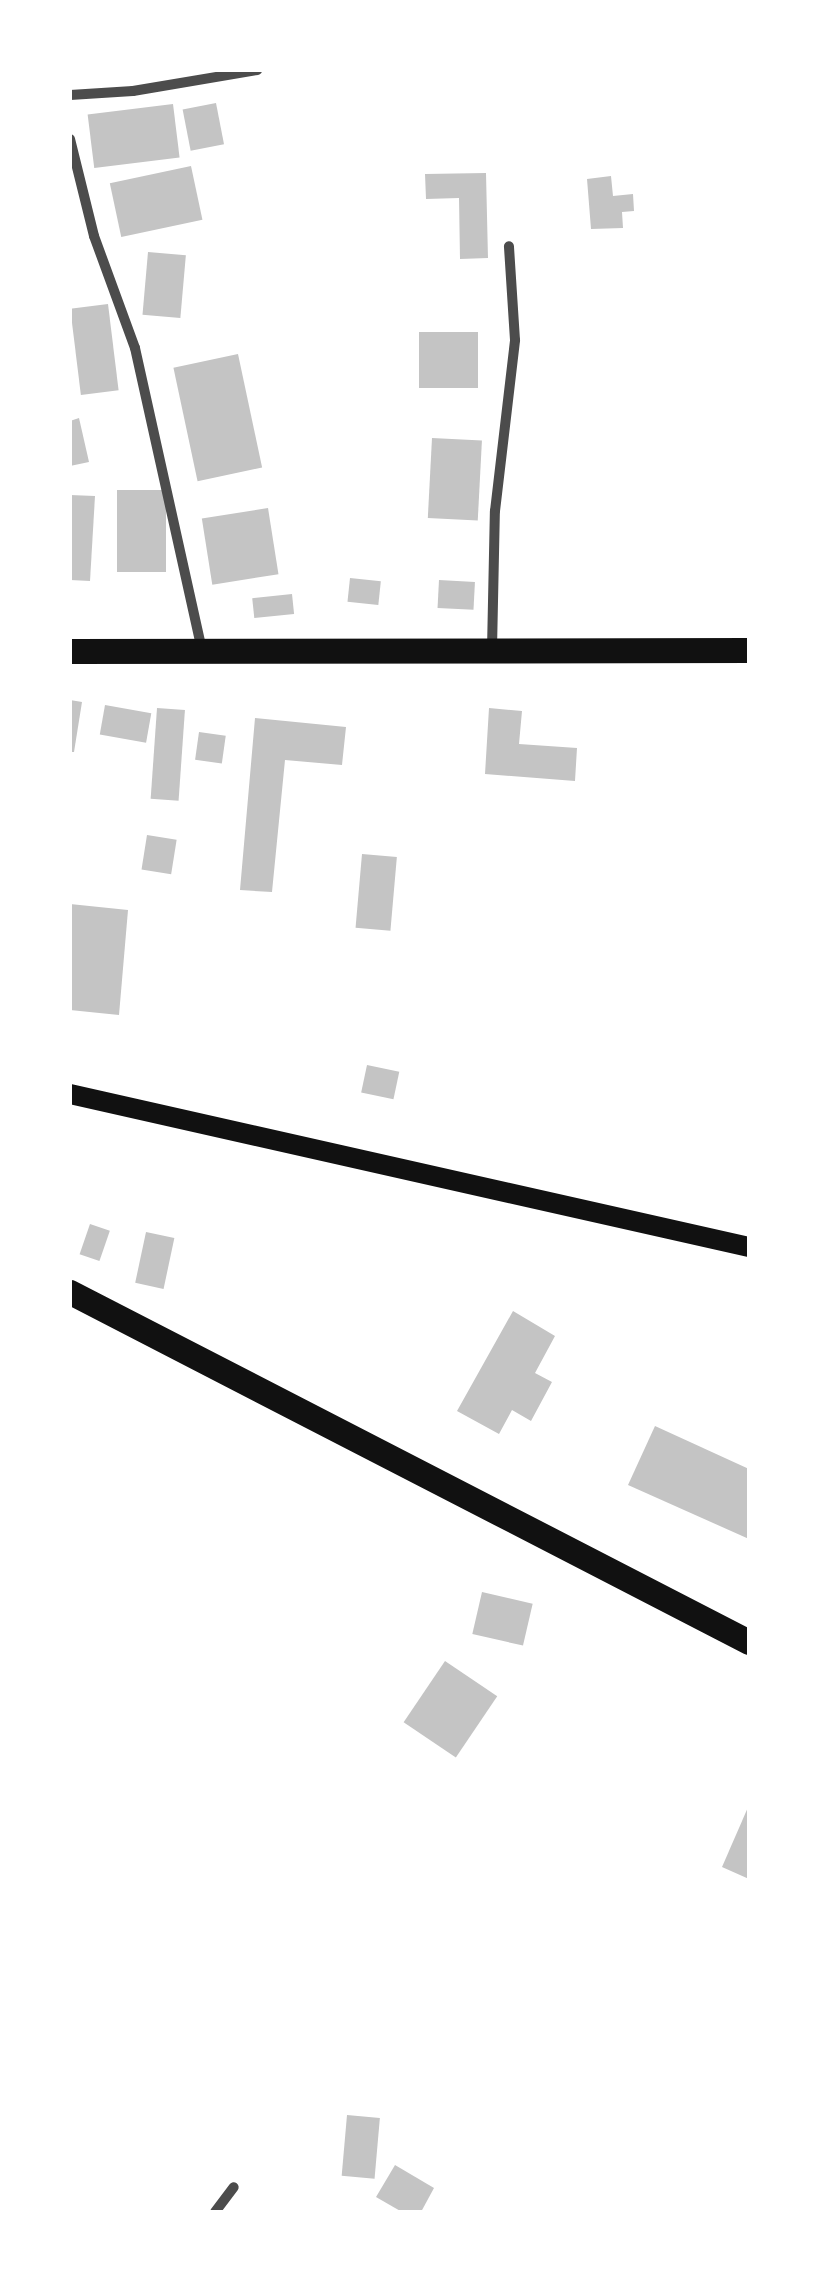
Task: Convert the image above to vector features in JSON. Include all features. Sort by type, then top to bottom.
[{"type":"main road","points":[[70,651],[749,650]]},
{"type":"main road","points":[[70,1094],[749,1247]]},
{"type":"main road","points":[[70,1292],[749,1642]]},
{"type":"street","points":[[70,94],[133,91],[257,70]]},
{"type":"street","points":[[70,140],[94,236],[135,348],[203,651]]},
{"type":"street","points":[[492,650],[495,511],[515,340],[509,246]]},
{"type":"street","points":[[215,2212],[234,2187]]},
{"type":"building","points":[[216,103],[224,144],[191,151],[183,109]]},
{"type":"building","points":[[173,104],[180,158],[94,168],[88,114]]},
{"type":"building","points":[[191,166],[202,220],[121,237],[110,183]]},
{"type":"building","points":[[486,173],[488,258],[460,259],[459,198],[426,199],[425,174]]},
{"type":"building","points":[[611,176],[613,196],[633,194],[634,211],[622,212],[623,228],[591,229],[587,179]]},
{"type":"building","points":[[148,252],[186,255],[180,318],[143,315]]},
{"type":"building","points":[[108,304],[119,390],[81,395],[70,309]]},
{"type":"building","points":[[419,332],[478,332],[478,388],[419,388]]},
{"type":"building","points":[[238,354],[262,467],[198,481],[173,368]]},
{"type":"building","points":[[79,418],[89,462],[70,466],[70,421]]},
{"type":"building","points":[[432,438],[482,441],[478,521],[428,518]]},
{"type":"building","points":[[117,490],[166,490],[166,572],[117,572]]},
{"type":"building","points":[[70,495],[95,496],[90,581],[70,580]]},
{"type":"building","points":[[268,508],[278,574],[212,585],[202,518]]},
{"type":"building","points":[[350,578],[381,581],[378,605],[347,602]]},
{"type":"building","points":[[439,580],[475,582],[473,610],[438,608]]},
{"type":"building","points":[[292,594],[294,614],[254,618],[252,598]]},
{"type":"building","points":[[70,700],[82,702],[74,752],[70,752]]},
{"type":"building","points":[[105,705],[151,713],[146,743],[100,735]]},
{"type":"building","points":[[157,708],[185,710],[179,801],[151,799]]},
{"type":"building","points":[[489,708],[522,711],[519,744],[577,748],[575,781],[485,774]]},
{"type":"building","points":[[255,718],[346,727],[342,765],[285,760],[272,892],[240,890]]},
{"type":"building","points":[[199,732],[226,736],[222,763],[195,760]]},
{"type":"building","points":[[147,835],[177,840],[171,874],[142,870]]},
{"type":"building","points":[[362,854],[397,857],[390,931],[356,928]]},
{"type":"building","points":[[70,904],[128,910],[119,1015],[70,1010]]},
{"type":"building","points":[[367,1065],[399,1072],[393,1099],[361,1092]]},
{"type":"building","points":[[90,1224],[110,1231],[99,1261],[80,1254]]},
{"type":"building","points":[[146,1232],[174,1238],[164,1289],[135,1283]]},
{"type":"building","points":[[513,1311],[555,1336],[535,1373],[552,1382],[531,1421],[512,1410],[499,1434],[457,1411]]},
{"type":"building","points":[[655,1426],[749,1469],[749,1539],[628,1485]]},
{"type":"building","points":[[482,1592],[533,1604],[523,1646],[472,1634]]},
{"type":"building","points":[[445,1661],[497,1696],[456,1758],[404,1722]]},
{"type":"building","points":[[749,1805],[749,1879],[722,1867]]},
{"type":"building","points":[[347,2115],[380,2118],[375,2179],[342,2176]]},
{"type":"building","points":[[395,2165],[434,2188],[421,2212],[402,2212],[376,2197]]}]
